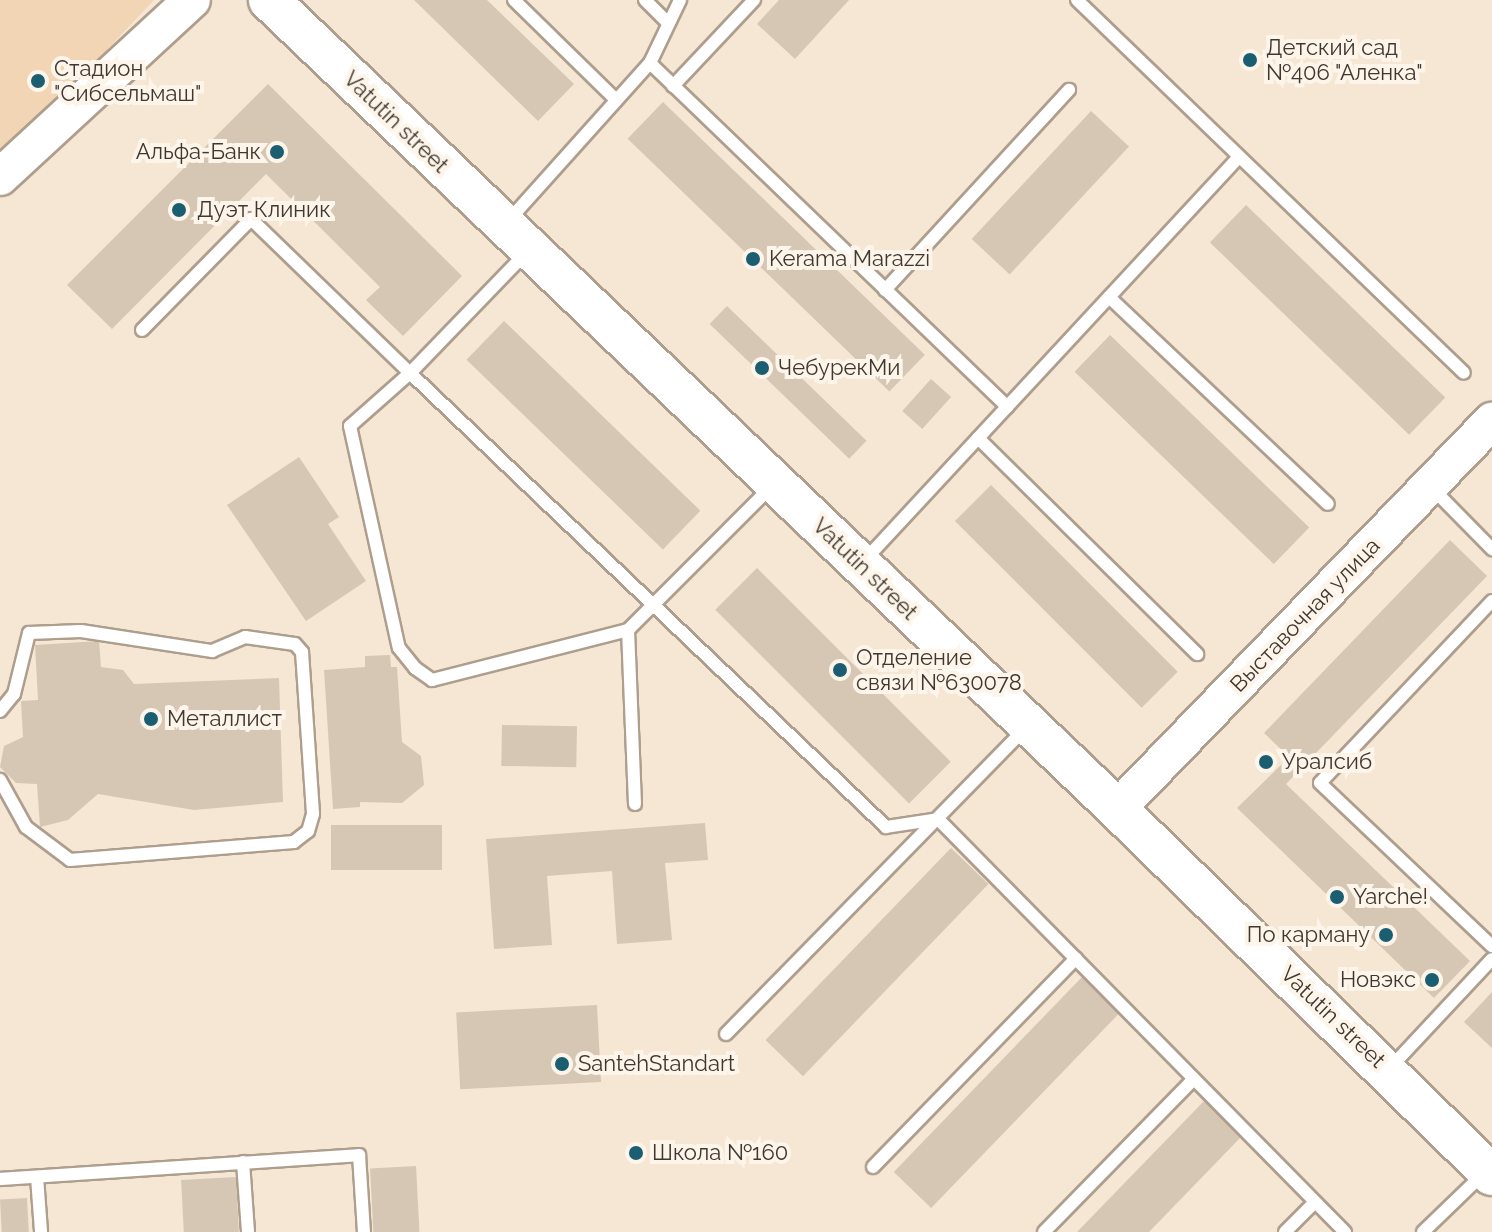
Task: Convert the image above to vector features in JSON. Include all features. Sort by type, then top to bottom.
[{"type":"main road","name":"Vatutin street","points":[[269,0],[1117,809],[1490,1173]]},
{"type":"street","points":[[0,177],[192,0]]},
{"type":"street","name":"Выставочная улица","points":[[1117,809],[1492,421]]},
{"type":"lane","points":[[514,0],[616,100]]},
{"type":"lane","points":[[645,0],[668,23]]},
{"type":"lane","points":[[680,0],[650,63],[616,100],[518,237],[410,373],[350,426],[399,648],[415,668],[432,680],[628,630],[775,483]]},
{"type":"lane","points":[[673,86],[754,0]]},
{"type":"lane","points":[[1077,0],[1464,373]]},
{"type":"lane","points":[[650,63],[1007,407]]},
{"type":"lane","points":[[885,290],[1069,90]]},
{"type":"lane","points":[[861,565],[1239,157]]},
{"type":"lane","points":[[142,330],[251,219],[886,827],[938,819]]},
{"type":"lane","points":[[1109,297],[1328,504]]},
{"type":"lane","points":[[978,438],[1197,654]]},
{"type":"lane","points":[[1430,485],[1492,549]]},
{"type":"lane","points":[[1492,601],[1320,783],[1492,946]]},
{"type":"lane","points":[[628,630],[635,804]]},
{"type":"lane","points":[[0,711],[14,694],[29,633],[81,631],[212,651],[245,637],[295,644],[302,652],[313,814],[308,831],[294,842],[70,860],[26,827],[0,780]]},
{"type":"lane","points":[[726,1034],[1029,725]]},
{"type":"lane","points":[[938,819],[1345,1232]]},
{"type":"lane","points":[[873,1167],[1076,958]]},
{"type":"lane","points":[[1388,1071],[1492,959]]},
{"type":"lane","points":[[1044,1232],[1194,1079]]},
{"type":"lane","points":[[0,1179],[359,1155],[364,1232]]},
{"type":"lane","points":[[243,1162],[248,1232]]},
{"type":"lane","points":[[1423,1232],[1490,1173]]},
{"type":"lane","points":[[37,1177],[41,1232]]},
{"type":"lane","points":[[1285,1232],[1315,1202]]},
{"type":"shaded area","name":"Стадион \"Сибсельмаш\"","points":[[0,0],[154,0],[0,163]]},
{"type":"building","points":[[414,0],[487,0],[574,84],[538,121]]},
{"type":"building","points":[[779,0],[849,0],[795,59],[757,24]]},
{"type":"building","points":[[268,84],[462,276],[403,336],[366,300],[380,287],[266,174],[112,329],[67,285]]},
{"type":"building","points":[[663,102],[925,355],[889,392],[628,139]]},
{"type":"building","points":[[1091,111],[1129,146],[1010,274],[972,239]]},
{"type":"building","points":[[1246,205],[1445,397],[1409,435],[1210,242]]},
{"type":"building","points":[[727,306],[867,441],[849,459],[710,324]]},
{"type":"building","points":[[504,321],[700,511],[663,549],[466,360]]},
{"type":"building","points":[[1110,335],[1309,527],[1274,564],[1075,372]]},
{"type":"building","points":[[931,379],[951,397],[922,429],[902,411]]},
{"type":"building","points":[[299,457],[339,517],[328,524],[366,581],[306,621],[227,505]]},
{"type":"building","points":[[991,485],[1178,672],[1142,708],[955,521]]},
{"type":"building","points":[[1450,540],[1487,576],[1286,784],[1470,961],[1434,998],[1237,808],[1289,757],[1264,733]]},
{"type":"building","points":[[757,568],[951,762],[909,803],[715,610]]},
{"type":"building","name":"Металлист","points":[[99,641],[101,667],[123,670],[134,684],[279,678],[283,802],[194,810],[98,794],[68,820],[40,827],[37,784],[16,783],[0,767],[4,746],[23,737],[21,701],[38,700],[35,645]]},
{"type":"building","points":[[390,655],[391,667],[397,667],[402,742],[421,756],[424,785],[402,803],[360,802],[360,807],[333,809],[324,670],[365,667],[365,656]]},
{"type":"building","points":[[502,725],[577,726],[576,767],[501,766]]},
{"type":"building","points":[[705,823],[708,860],[665,863],[672,940],[617,944],[612,871],[547,876],[552,945],[494,949],[486,839]]},
{"type":"building","points":[[331,825],[442,825],[442,870],[331,870]]},
{"type":"building","points":[[951,848],[988,884],[803,1076],[766,1040]]},
{"type":"building","points":[[1082,977],[1119,1013],[931,1208],[894,1172]]},
{"type":"building","points":[[1492,992],[1492,1048],[1464,1022]]},
{"type":"building","points":[[597,1005],[601,1082],[460,1089],[456,1012]]},
{"type":"building","points":[[1204,1101],[1241,1137],[1149,1232],[1077,1232]]},
{"type":"building","points":[[416,1166],[419,1232],[373,1232],[370,1168]]},
{"type":"building","points":[[236,1177],[239,1232],[184,1232],[181,1180]]},
{"type":"building","points":[[27,1198],[29,1232],[2,1232],[0,1199]]},
{"type":"place","name":"Детский сад №406 \"Аленка\"","points":[[1250,60]]},
{"type":"place","name":"Стадион \"Сибсельмаш\"","points":[[38,81]]},
{"type":"place","name":"Альфа-Банк","points":[[277,152]]},
{"type":"place","name":"Дуэт Клиник","points":[[179,210]]},
{"type":"place","name":"Kerama Marazzi","points":[[753,259]]},
{"type":"place","name":"ЧебурекМи","points":[[762,368]]},
{"type":"place","name":"Отделение связи №630078","points":[[840,670]]},
{"type":"place","name":"Металлист","points":[[151,719]]},
{"type":"place","name":"Уралсиб","points":[[1266,762]]},
{"type":"place","name":"Yarche!","points":[[1337,897]]},
{"type":"place","name":"По карману","points":[[1386,935]]},
{"type":"place","name":"Новэкс","points":[[1432,980]]},
{"type":"place","name":"SantehStandart","points":[[562,1064]]},
{"type":"place","name":"Школа №160","points":[[636,1153]]}]
